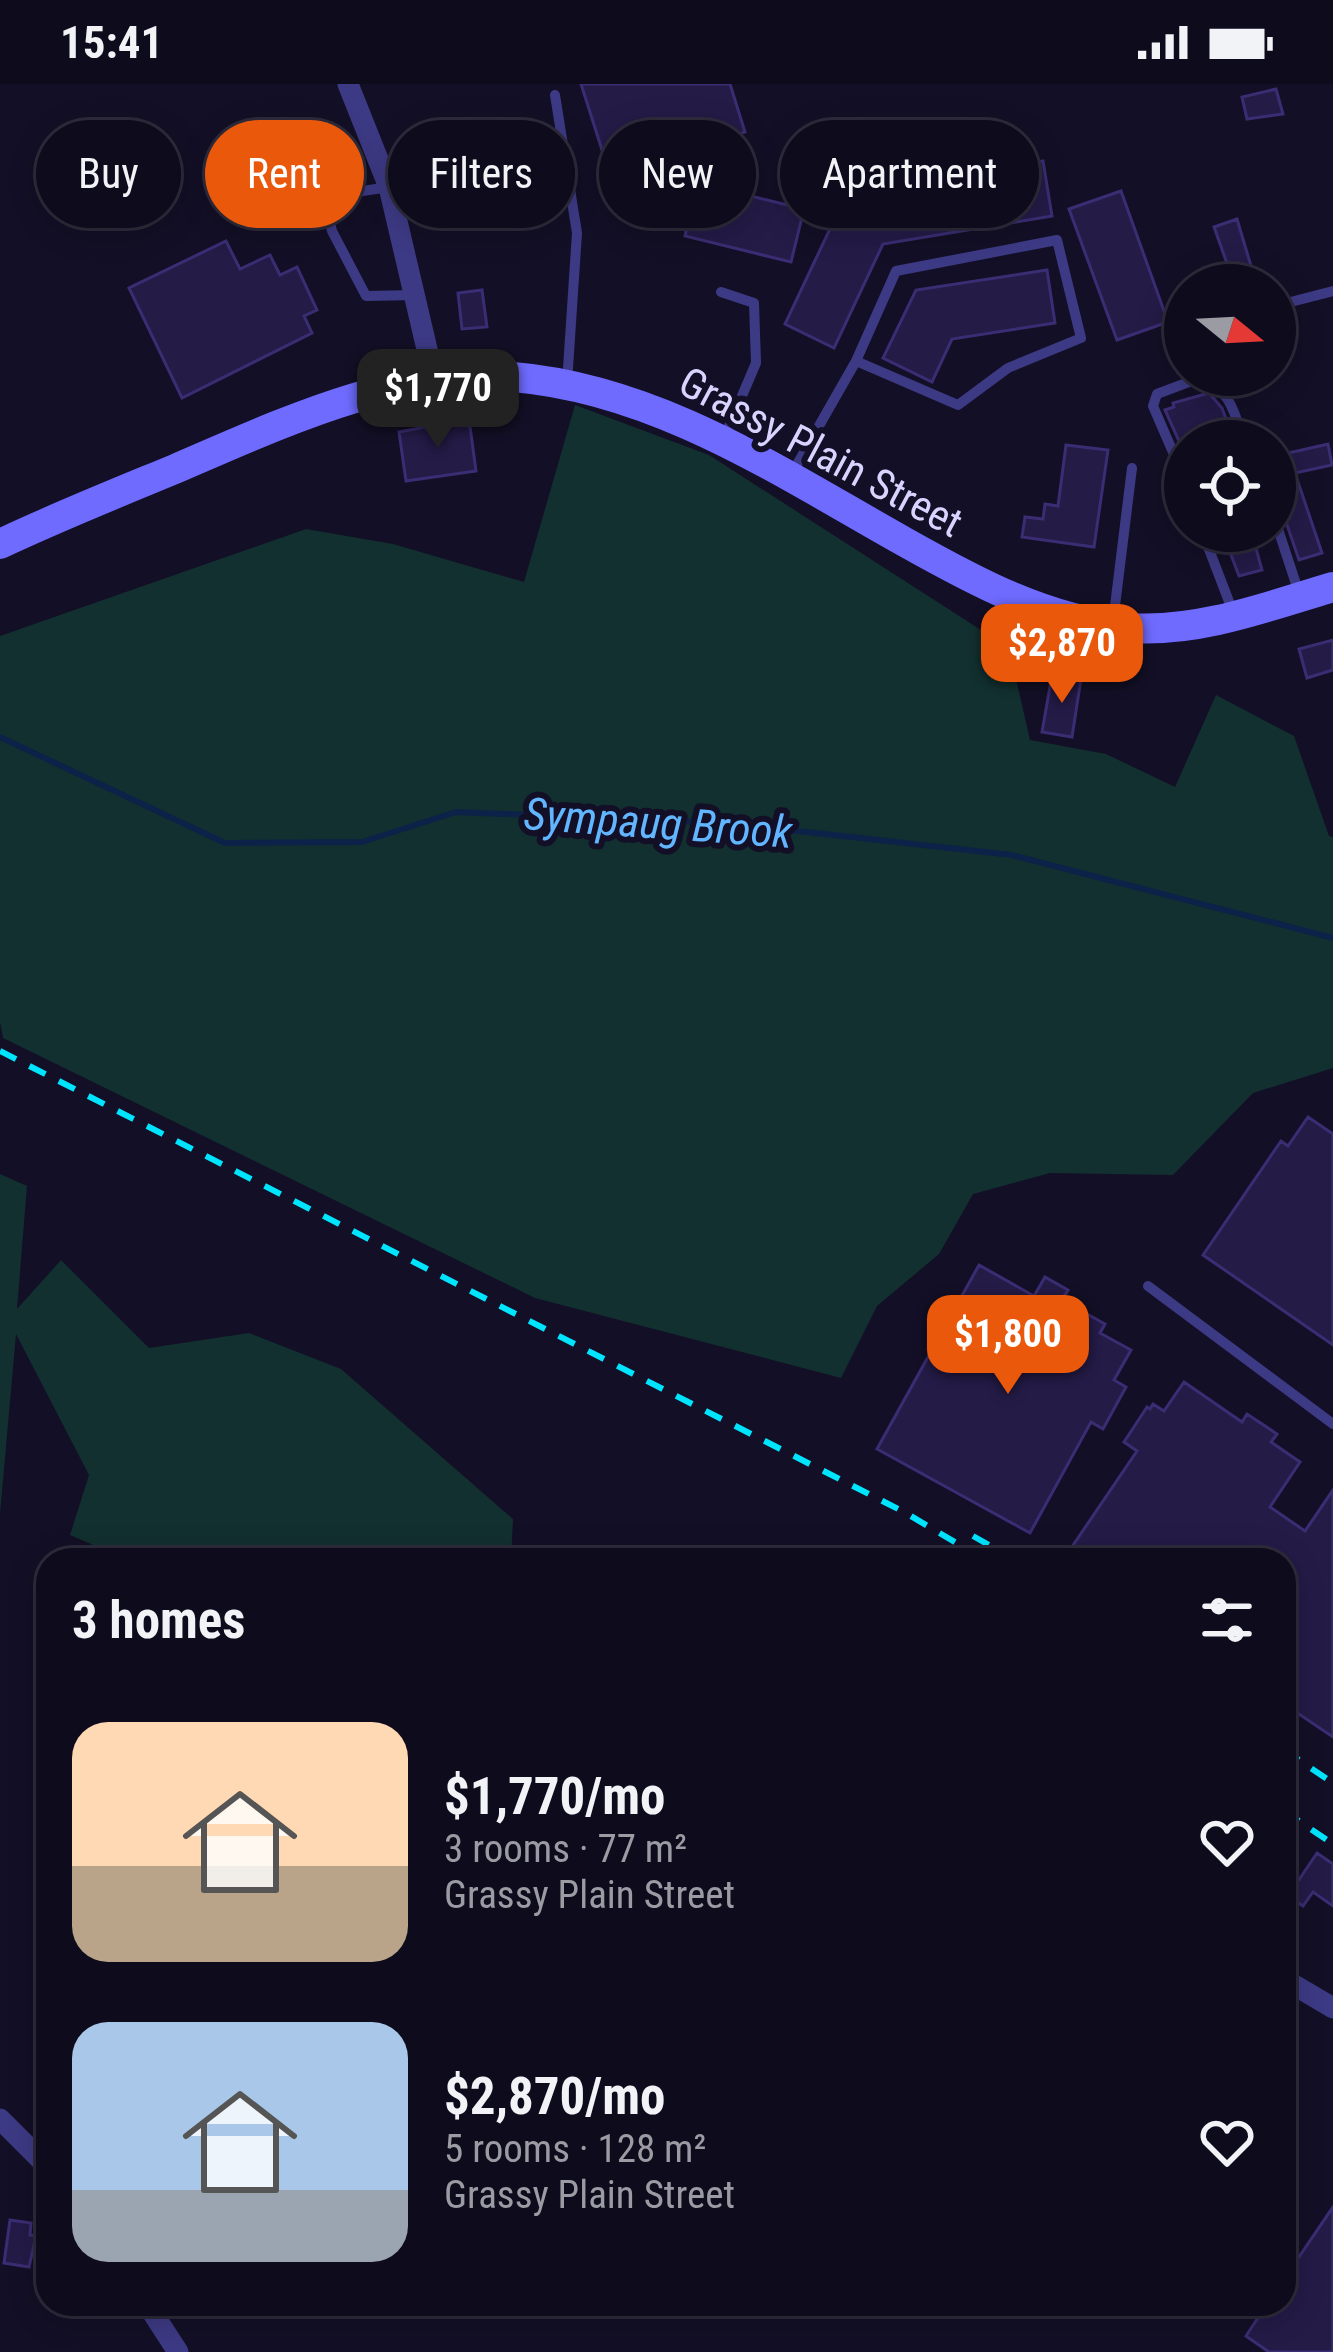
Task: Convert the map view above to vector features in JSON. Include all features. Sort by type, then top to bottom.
[{"type":"main road","name":"Grassy Plain Street","points":[[0,544],[304,414],[434,379],[512,377],[660,411],[723,441],[961,574],[1074,619],[1133,628],[1205,623],[1333,586]]},
{"type":"street","points":[[348,84],[388,184]]},
{"type":"street","points":[[399,228],[434,379]]},
{"type":"street","points":[[1296,1986],[1333,2008]]},
{"type":"street","points":[[0,2120],[36,2155]]},
{"type":"street","points":[[155,2316],[178,2352]]},
{"type":"lane","points":[[555,95],[578,233],[566,386]]},
{"type":"lane","points":[[388,187],[337,195],[325,204],[332,231],[366,296],[416,296]]},
{"type":"lane","points":[[789,477],[856,361],[896,271],[1057,241],[1081,338],[1008,368],[958,405],[856,361]]},
{"type":"lane","points":[[1296,301],[1333,291]]},
{"type":"lane","points":[[722,292],[754,303],[756,363],[723,441]]},
{"type":"lane","points":[[1164,431],[1153,406],[1157,394],[1202,377],[1218,384],[1237,420]]},
{"type":"lane","points":[[1112,625],[1132,468]]},
{"type":"lane","points":[[1210,552],[1234,615]]},
{"type":"lane","points":[[1286,552],[1300,596]]},
{"type":"lane","points":[[1148,1286],[1333,1424]]},
{"type":"green space","points":[[575,405],[709,455],[1009,648],[1030,740],[1106,754],[1175,787],[1216,695],[1294,736],[1333,837],[1333,1068],[1253,1093],[1173,1175],[1050,1173],[973,1194],[939,1254],[877,1306],[841,1378],[535,1298],[3,1038],[0,636],[306,529],[393,544],[524,582]]},
{"type":"green space","points":[[0,1174],[27,1186],[17,1309],[61,1260],[149,1348],[249,1333],[341,1369],[513,1519],[512,1548],[100,1548],[70,1535],[89,1475],[16,1334],[0,1514]]},
{"type":"building","points":[[581,84],[730,84],[741,120],[599,120],[599,140]]},
{"type":"building","points":[[1276,89],[1283,114],[1247,119],[1242,97]]},
{"type":"building","points":[[1043,161],[1052,216],[1039,218],[1039,162]]},
{"type":"building","points":[[1121,191],[1164,311],[1164,323],[1117,340],[1069,209]]},
{"type":"building","points":[[756,197],[780,203],[780,228],[799,228],[791,262],[685,236],[687,228],[756,228]]},
{"type":"building","points":[[1237,219],[1250,264],[1227,264],[1214,227]]},
{"type":"building","points":[[830,228],[980,228],[883,244],[834,348],[785,324]]},
{"type":"building","points":[[226,241],[240,269],[270,255],[280,275],[297,267],[317,310],[304,316],[312,333],[182,398],[129,288]]},
{"type":"building","points":[[1047,270],[1055,323],[952,339],[932,382],[883,358],[916,290]]},
{"type":"building","points":[[482,290],[487,327],[462,329],[458,293]]},
{"type":"building","points":[[1212,396],[1226,420],[1170,420],[1165,410],[1174,407],[1173,403]]},
{"type":"building","points":[[469,419],[476,471],[406,481],[399,432]]},
{"type":"building","points":[[1328,444],[1332,465],[1296,473],[1296,451]]},
{"type":"building","points":[[1066,445],[1108,450],[1094,547],[1022,537],[1025,517],[1043,519],[1045,504],[1058,506]]},
{"type":"building","points":[[1296,476],[1322,553],[1299,560],[1296,551]]},
{"type":"building","points":[[1230,552],[1257,552],[1262,570],[1239,576]]},
{"type":"building","points":[[1333,640],[1333,670],[1307,678],[1299,649]]},
{"type":"building","points":[[1052,675],[1081,679],[1072,737],[1042,732]]},
{"type":"building","points":[[1308,1117],[1333,1134],[1333,1345],[1203,1255],[1281,1141],[1288,1146]]},
{"type":"building","points":[[979,1265],[1034,1296],[1045,1277],[1068,1290],[1062,1300],[1105,1324],[1100,1333],[1131,1350],[1114,1380],[1126,1387],[1103,1429],[1091,1422],[1030,1533],[877,1449]]},
{"type":"building","points":[[1184,1382],[1242,1422],[1247,1414],[1277,1434],[1271,1442],[1300,1462],[1270,1507],[1305,1531],[1333,1490],[1333,1737],[1296,1712],[1296,1548],[1071,1548],[1137,1451],[1124,1442],[1147,1407],[1153,1404],[1164,1411]]},
{"type":"building","points":[[1317,1853],[1333,1864],[1333,1906],[1313,1892],[1303,1906],[1296,1901],[1296,1884]]},
{"type":"building","points":[[1333,2207],[1333,2352],[1269,2352],[1246,2336],[1259,2316],[1296,2316],[1296,2261]]},
{"type":"building","points":[[10,2220],[31,2223],[30,2235],[36,2236],[29,2267],[4,2263]]},
{"type":"waterway","name":"Sympaug Brook","points":[[0,737],[225,843],[362,842],[456,812],[726,823],[1012,855],[1333,938]]},
{"type":"railway","points":[[0,1051],[904,1512],[965,1548]]},
{"type":"railway","points":[[973,1536],[994,1548]]},
{"type":"railway","points":[[1296,1758],[1333,1783]]},
{"type":"railway","points":[[1296,1819],[1333,1844]]}]
